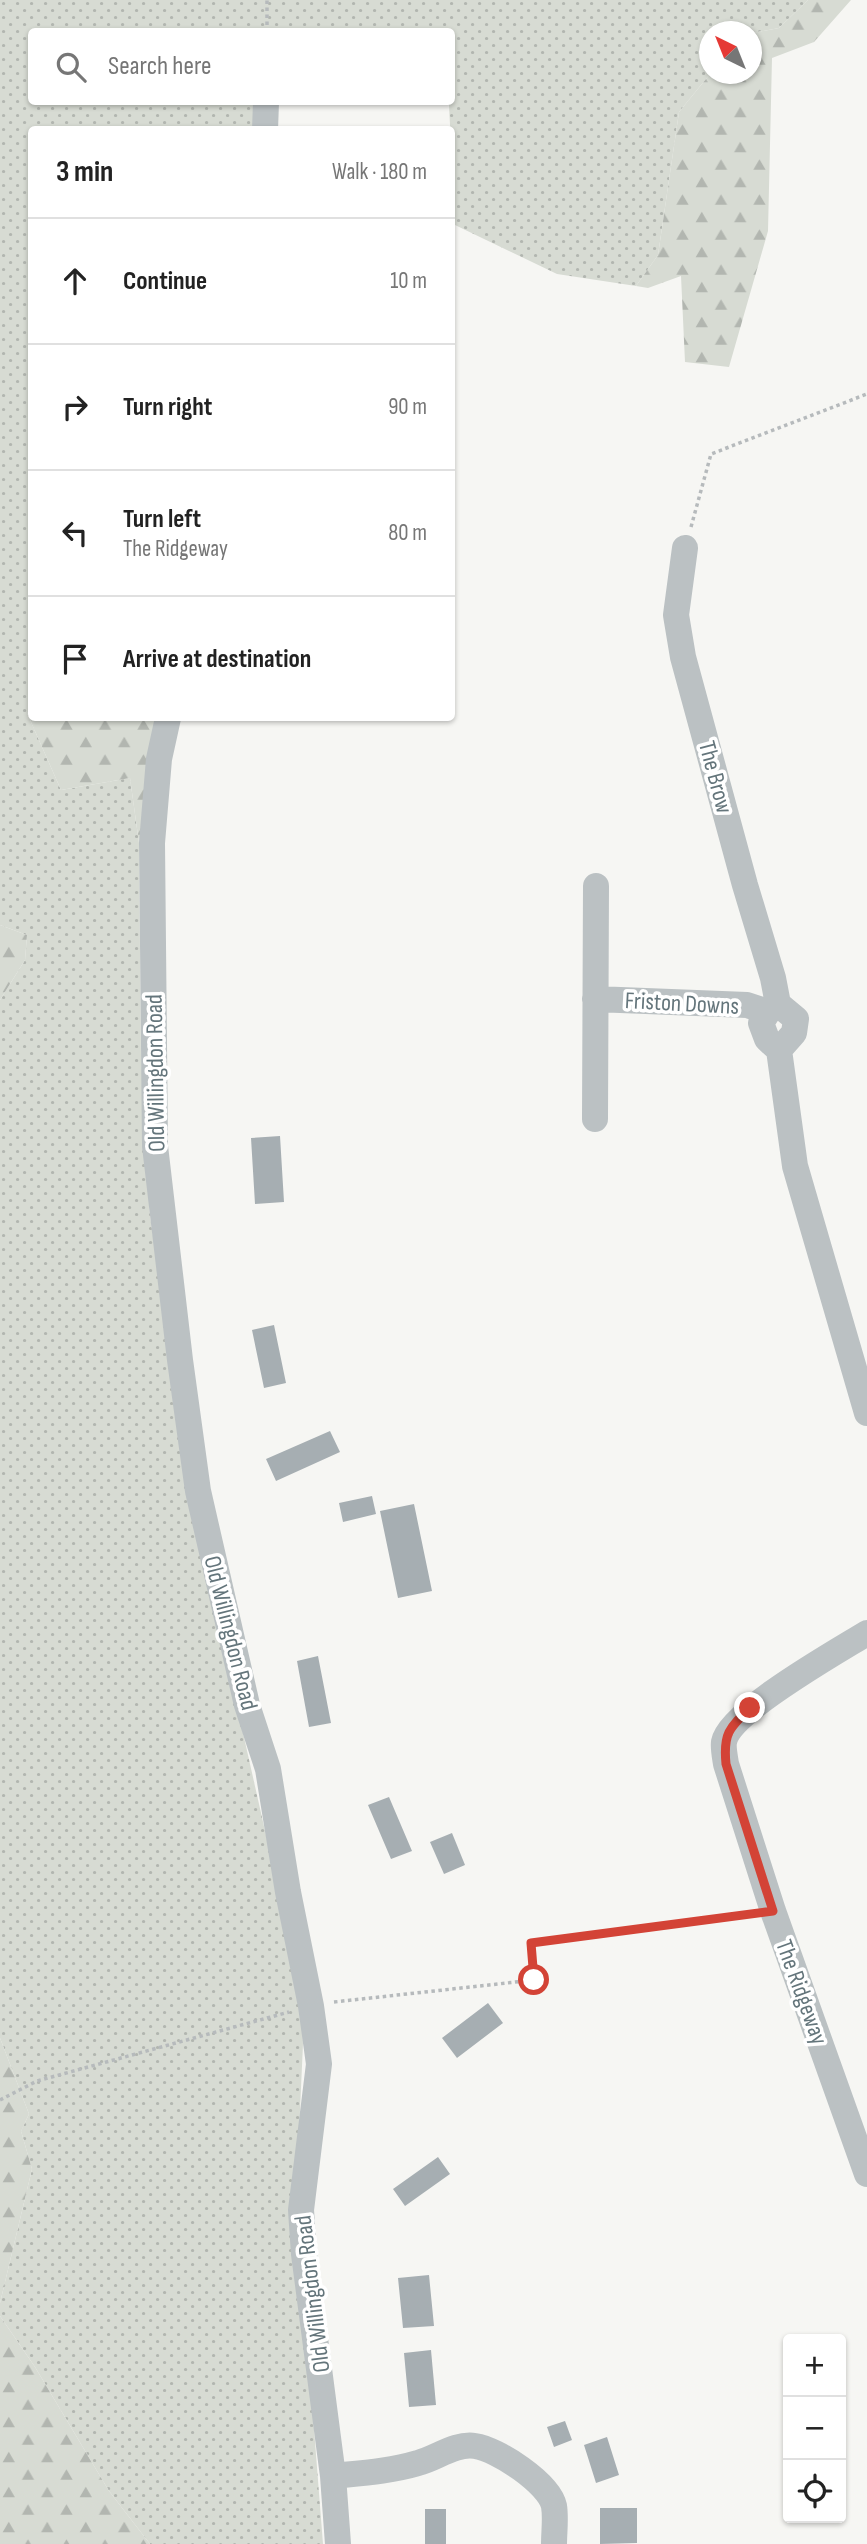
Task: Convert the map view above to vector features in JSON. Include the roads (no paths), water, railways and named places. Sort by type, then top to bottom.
[{"type":"street","points":[[265,126],[266,105]]},
{"type":"street","name":"The Brow","points":[[685,548],[676,615],[683,657],[773,978],[773,1008],[761,1023],[767,1039],[779,1050],[795,1166],[867,1413]]},
{"type":"street","name":"Old Willingdon Road","points":[[167,721],[159,759],[152,843],[155,1146],[198,1491],[247,1705],[268,1769],[288,1892],[311,2006],[318,2076],[301,2210],[304,2254],[333,2476],[338,2544]]},
{"type":"street","name":"Friston Downs","points":[[595,1119],[596,886]]},
{"type":"street","name":"Friston Downs","points":[[595,999],[773,1008]]},
{"type":"street","name":"The Ridgeway","points":[[867,1633],[750,1708],[733,1725],[724,1742],[726,1764],[773,1911],[867,2174]]},
{"type":"street","points":[[333,2476],[420,2463],[455,2448],[474,2446],[494,2453],[521,2468],[550,2497],[554,2506],[554,2544]]}]
